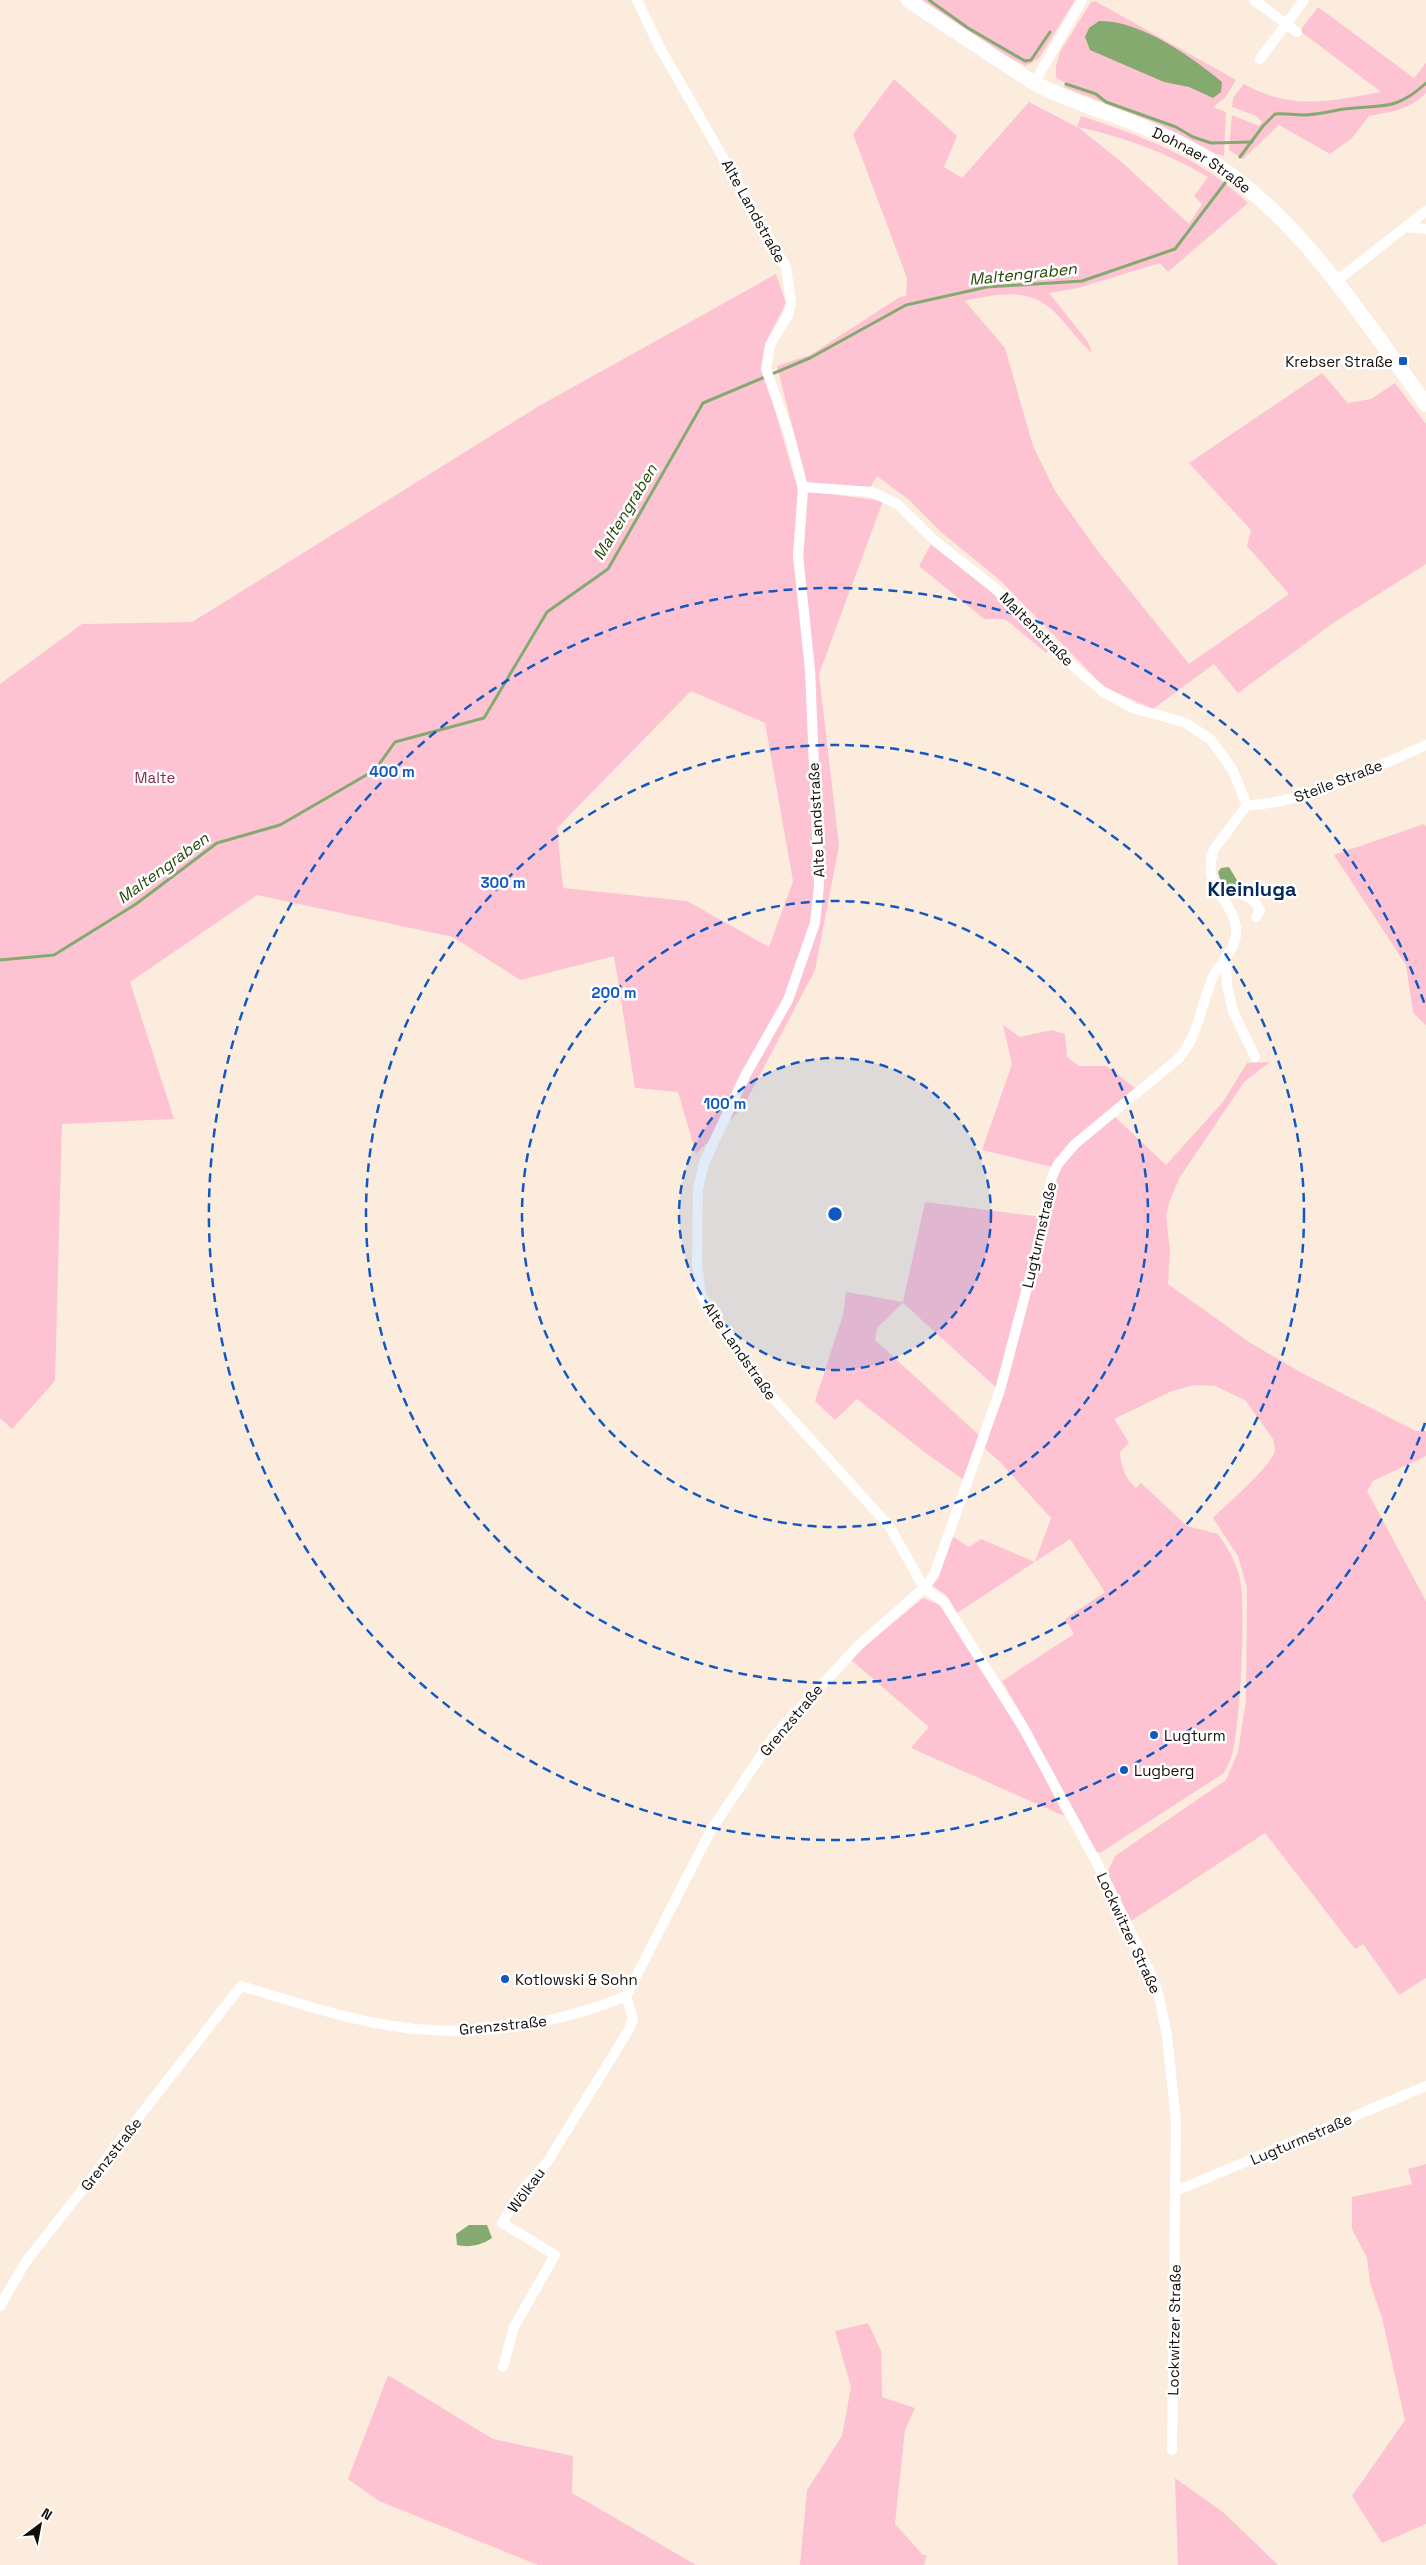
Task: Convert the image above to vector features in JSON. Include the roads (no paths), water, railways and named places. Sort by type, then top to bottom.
[{"type":"main road","name":"Dohnaer Straße","points":[[908,0],[1034,83],[1062,97],[1167,136],[1225,169],[1264,201],[1289,225],[1335,282],[1426,404]]},
{"type":"street","name":"Alte Landstraße","points":[[637,0],[659,46],[786,267],[791,304],[788,315],[770,345],[767,358],[769,377],[789,434],[803,487],[798,555],[810,670],[819,886],[817,914],[788,1000],[745,1076],[704,1162],[698,1189],[698,1278],[701,1295],[766,1390],[890,1527],[924,1588]]},
{"type":"street","points":[[1034,83],[1082,0]]},
{"type":"street","points":[[1254,0],[1297,32]]},
{"type":"street","points":[[1260,59],[1304,0]]},
{"type":"street","points":[[1335,282],[1426,211]]},
{"type":"street","points":[[1406,227],[1426,229]]},
{"type":"street","name":"Maltenstraße","points":[[803,487],[872,492],[897,504],[935,540],[995,588],[1102,691],[1133,708],[1186,723],[1211,740],[1232,769],[1247,805]]},
{"type":"street","name":"Steile Straße","points":[[1247,805],[1264,805],[1290,799],[1374,768],[1426,746]]},
{"type":"street","points":[[1247,805],[1214,850],[1210,871],[1219,892],[1243,893],[1256,902],[1260,910],[1256,917]]},
{"type":"street","name":"Lugturmstraße","points":[[924,1588],[934,1575],[1000,1390],[1037,1250],[1052,1176],[1058,1164],[1075,1144],[1185,1051],[1198,1026],[1214,975],[1226,960],[1236,935],[1236,925],[1219,892]]},
{"type":"street","points":[[1226,960],[1230,1002],[1255,1057]]},
{"type":"street","name":"Grenzstraße","points":[[0,2306],[25,2263],[241,1986],[334,2012],[381,2023],[428,2030],[476,2031],[540,2023],[593,2009],[626,1996],[711,1830],[774,1736],[860,1644],[924,1588]]},
{"type":"street","name":"Lockwitzer Straße","points":[[924,1588],[944,1602],[1024,1729],[1098,1865],[1150,1972],[1159,1996],[1167,2036],[1176,2122],[1172,2450]]},
{"type":"street","name":"Wölkau","points":[[503,2367],[514,2327],[555,2255],[502,2223],[521,2192],[548,2161],[628,2031],[633,2019],[626,1996]]},
{"type":"street","name":"Lugturmstraße","points":[[1176,2191],[1426,2086]]},
{"type":"waterway","points":[[929,0],[968,28],[1025,61],[1031,60],[1050,32]]},
{"type":"waterway","name":"Maltengraben","points":[[1240,157],[1263,126],[1275,114],[1307,115],[1388,105],[1405,99],[1426,83]]},
{"type":"waterway","points":[[1066,84],[1096,94],[1106,102],[1176,127],[1193,137],[1211,143],[1252,142]]},
{"type":"waterway","name":"Maltengraben","points":[[0,960],[54,955],[136,904],[217,843],[280,825],[375,770],[395,742],[484,718],[547,612],[608,569],[703,403],[810,358],[906,305],[987,287],[1082,281],[1175,249],[1225,183]]},
{"type":"place","name":"Krebser Straße","points":[[1403,361]]},
{"type":"place","name":"Lugturm","points":[[1154,1735]]},
{"type":"place","name":"Lugberg","points":[[1124,1770]]},
{"type":"place","name":"Kotlowski & Sohn","points":[[505,1979]]},
{"type":"district","name":"Kleinluga","points":[[1252,889]]},
{"type":"park label","name":"Malte","points":[[155,777]]}]
